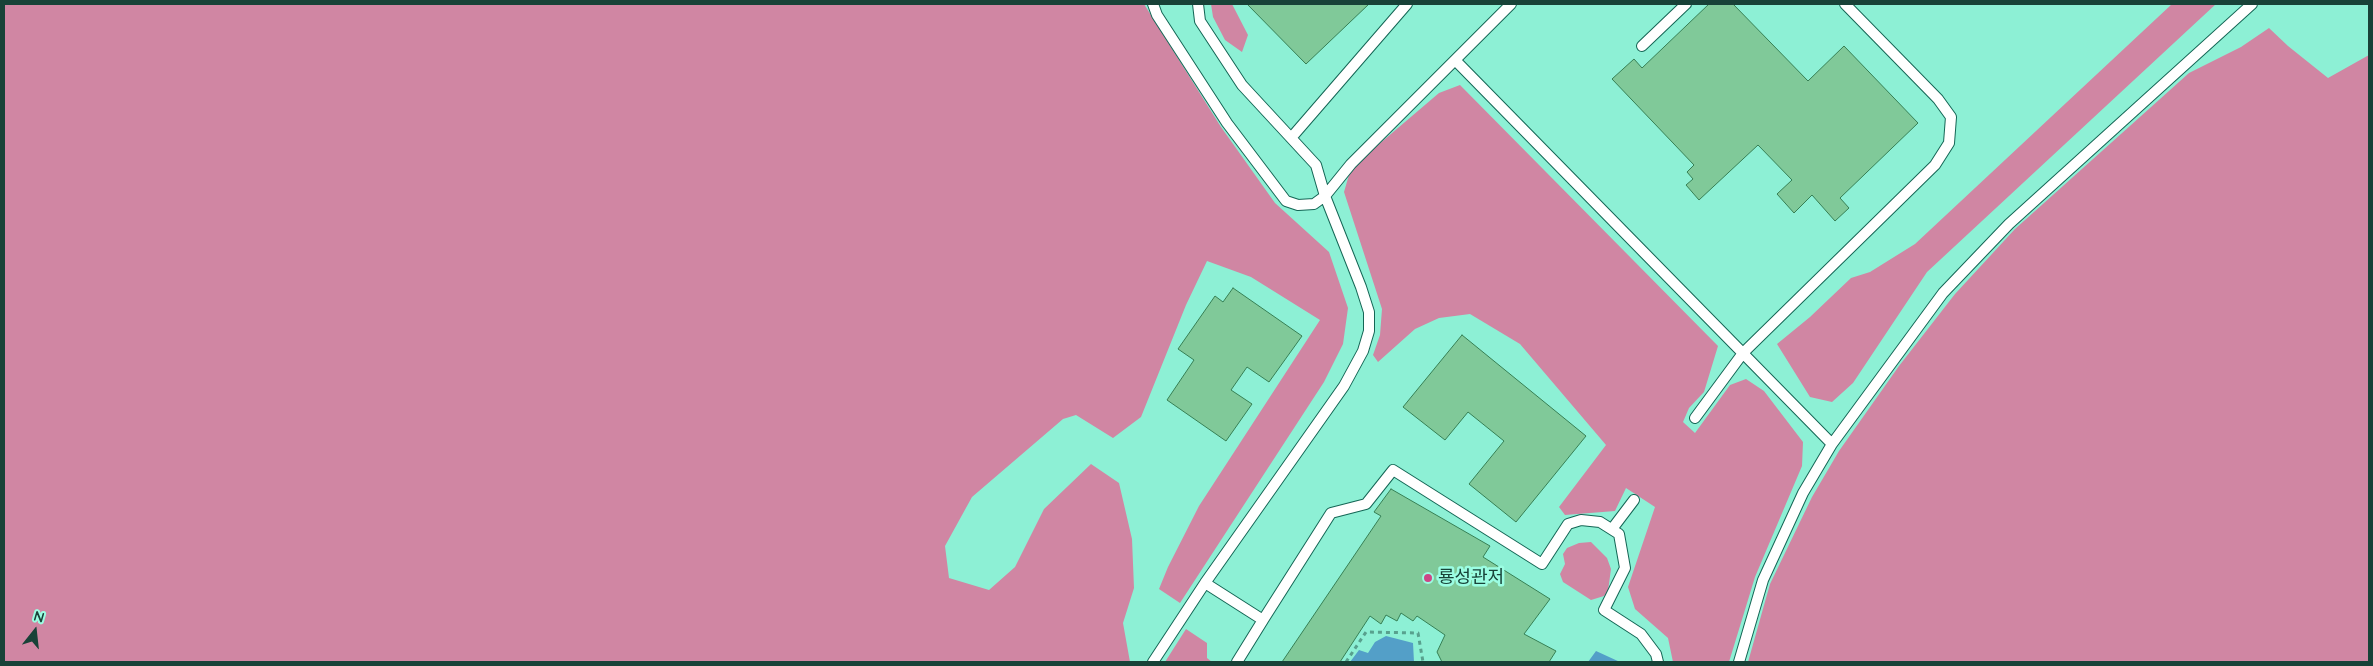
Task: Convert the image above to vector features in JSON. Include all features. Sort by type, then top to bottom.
[{"type":"lane","points":[[1153,4],[1157,15],[1226,123],[1286,202],[1298,205],[1314,204],[1325,196],[1351,164],[1511,4]]},
{"type":"lane","points":[[1153,662],[1205,583],[1344,386],[1363,351],[1369,331],[1369,312],[1325,196],[1316,165],[1242,84],[1200,21],[1198,4]]},
{"type":"lane","points":[[1292,138],[1407,4]]},
{"type":"lane","points":[[1642,46],[1686,4]]},
{"type":"lane","points":[[1695,418],[1743,353],[1935,165],[1949,143],[1950,117],[1938,99],[1845,4]]},
{"type":"lane","points":[[1739,662],[1764,580],[1803,493],[1832,444],[1943,293],[2009,224],[2252,4]]},
{"type":"lane","points":[[1455,60],[1832,444]]},
{"type":"lane","points":[[1237,662],[1330,513],[1366,504],[1393,470],[1542,564],[1568,524],[1581,520],[1600,522],[1619,534],[1625,568],[1604,610],[1641,634],[1656,654],[1658,662]]},
{"type":"lane","points":[[1612,529],[1634,500]]},
{"type":"lane","points":[[1205,583],[1264,620]]},
{"type":"path","points":[[1346,662],[1366,632],[1418,633],[1423,662]]},
{"type":"shaded area","points":[[4,4],[1144,4],[1221,127],[1275,203],[1329,252],[1348,308],[1343,344],[1324,382],[1180,603],[1159,589],[1168,567],[1199,506],[1320,320],[1251,277],[1207,261],[1186,305],[1141,417],[1113,438],[1076,415],[1063,419],[972,497],[945,546],[949,578],[989,590],[1015,567],[1044,509],[1091,464],[1119,483],[1132,539],[1134,588],[1123,623],[1130,662],[4,662]]},
{"type":"shaded area","points":[[1211,4],[1232,4],[1248,35],[1242,52],[1225,40],[1213,17]]},
{"type":"shaded area","points":[[2172,4],[2216,4],[1927,272],[1853,383],[1832,402],[1810,397],[1777,344],[1810,317],[1851,278],[1870,272],[1915,244]]},
{"type":"shaded area","points":[[2269,28],[2328,78],[2369,55],[2369,662],[1748,662],[1770,584],[1812,497],[1839,451],[1899,366],[1955,294],[2015,229],[2189,73],[2241,47]]},
{"type":"shaded area","points":[[1460,85],[1718,346],[1704,392],[1689,408],[1683,422],[1695,433],[1730,385],[1746,379],[1764,391],[1803,442],[1802,466],[1755,577],[1729,662],[1673,662],[1668,638],[1635,609],[1628,587],[1655,507],[1626,488],[1615,511],[1565,515],[1559,507],[1606,445],[1520,344],[1470,314],[1439,318],[1415,329],[1378,362],[1373,355],[1380,335],[1382,309],[1344,192],[1351,168],[1439,93]]},
{"type":"shaded area","points":[[1591,542],[1607,558],[1611,569],[1608,591],[1604,596],[1591,600],[1563,582],[1560,574],[1565,564],[1563,554],[1567,548],[1579,543]]},
{"type":"shaded area","points":[[1186,629],[1207,643],[1207,658],[1212,662],[1165,662]]},
{"type":"water","points":[[1386,636],[1413,643],[1414,662],[1350,662],[1359,650],[1368,653],[1375,642]]},
{"type":"water","points":[[1596,651],[1620,662],[1588,662]]},
{"type":"building","points":[[1247,4],[1369,4],[1306,64]]},
{"type":"building","points":[[1709,4],[1733,4],[1808,81],[1844,46],[1918,123],[1840,198],[1849,208],[1835,221],[1812,195],[1794,213],[1777,194],[1792,180],[1758,145],[1699,200],[1686,185],[1693,179],[1687,172],[1694,165],[1612,79],[1634,59],[1642,68]]},
{"type":"building","points":[[1233,288],[1302,336],[1269,382],[1247,367],[1231,390],[1252,404],[1226,441],[1167,400],[1194,360],[1178,349],[1215,296],[1223,302]]},
{"type":"building","points":[[1462,335],[1586,436],[1516,522],[1469,484],[1504,441],[1468,412],[1445,440],[1403,407]]},
{"type":"building","name":"룡성관저","points":[[1391,489],[1490,546],[1483,557],[1550,599],[1524,634],[1556,651],[1549,662],[1442,662],[1437,652],[1445,635],[1417,616],[1413,621],[1401,613],[1397,621],[1386,615],[1381,624],[1370,616],[1340,662],[1282,662],[1381,516],[1374,512]]},
{"type":"place","name":"룡성관저","points":[[1428,578]]}]
